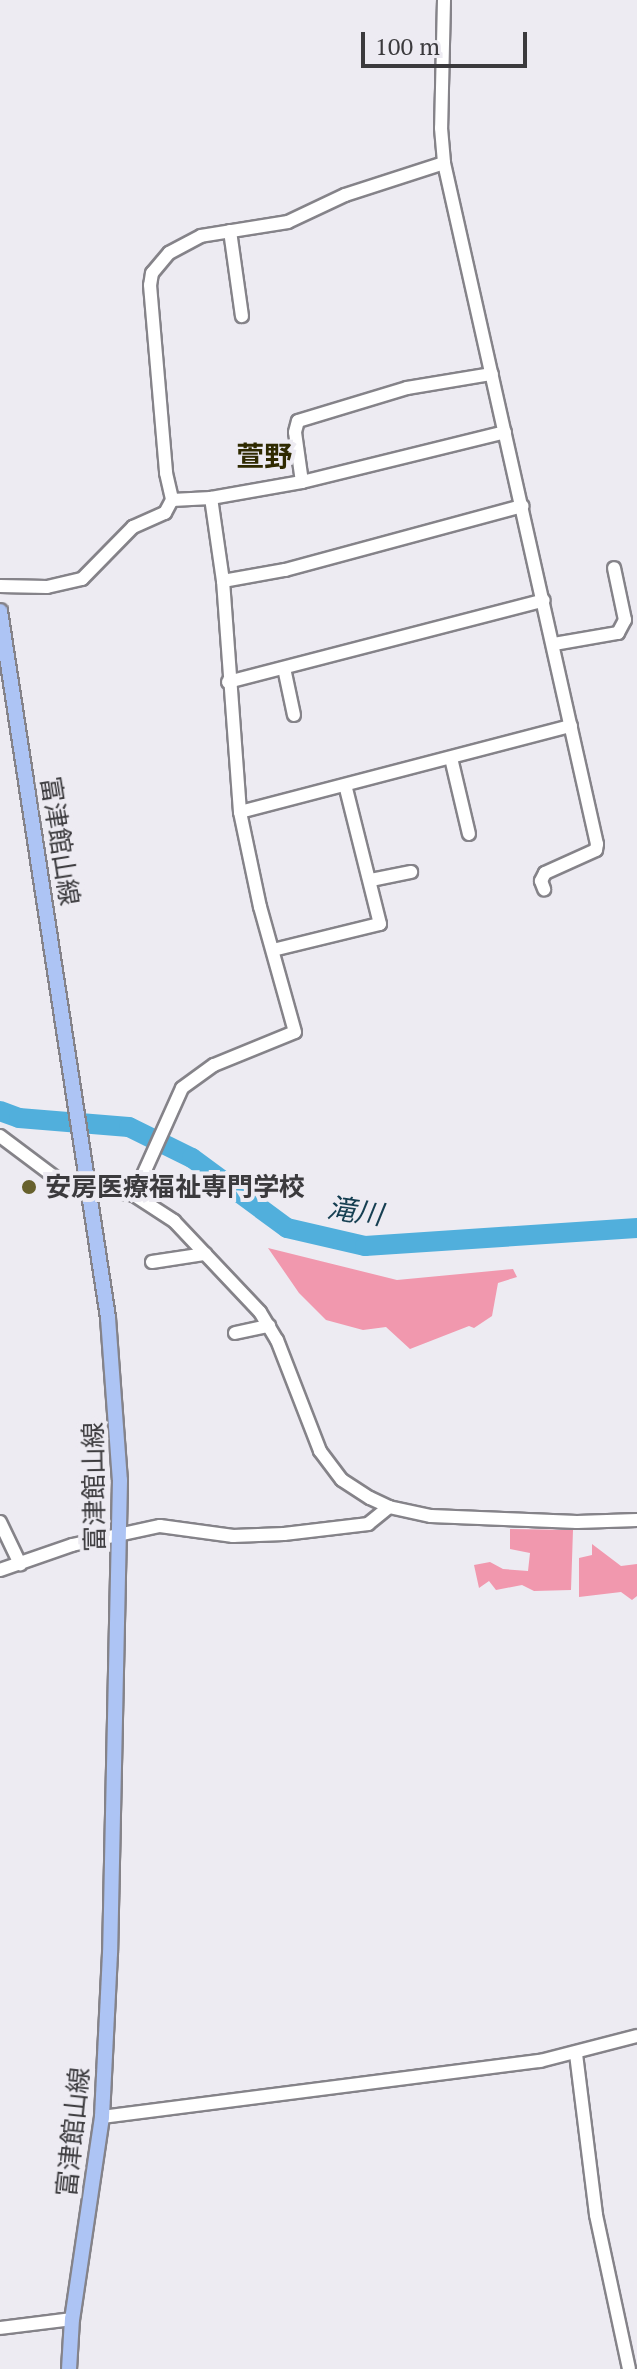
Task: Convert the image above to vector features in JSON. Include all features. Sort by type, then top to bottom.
[{"type":"main road","name":"富津館山線","points":[[0,611],[89,1189],[117,1415],[120,1534],[102,2117],[72,2319],[69,2369]]},
{"type":"street","points":[[444,0],[441,128],[444,163],[554,644],[596,850],[545,873],[541,881],[544,889]]},
{"type":"street","points":[[0,586],[47,587],[82,579],[133,527],[165,513],[172,500],[166,473],[150,285],[152,273],[169,253],[187,241],[288,222],[345,195],[444,163]]},
{"type":"street","points":[[230,231],[242,316]]},
{"type":"street","points":[[302,482],[295,432],[298,421],[407,388],[492,374]]},
{"type":"street","points":[[172,500],[211,498],[302,482],[505,432]]},
{"type":"street","points":[[134,1195],[182,1088],[214,1065],[295,1032],[260,907],[240,812],[228,682],[223,581],[211,498]]},
{"type":"street","points":[[223,581],[285,570],[523,506]]},
{"type":"street","points":[[554,644],[618,633],[625,620],[614,568]]},
{"type":"street","points":[[228,682],[544,600]]},
{"type":"street","points":[[284,668],[294,715]]},
{"type":"street","points":[[240,812],[571,726]]},
{"type":"street","points":[[451,758],[469,834]]},
{"type":"street","points":[[273,950],[377,927],[380,916],[345,785]]},
{"type":"street","points":[[371,880],[411,872]]},
{"type":"street","points":[[0,1136],[15,1144],[48,1174],[89,1189],[134,1195],[174,1221],[269,1326],[313,1435],[330,1467],[355,1489],[389,1507],[431,1516],[577,1522],[637,1520]]},
{"type":"street","points":[[152,1262],[205,1254]]},
{"type":"street","points":[[235,1333],[269,1326]]},
{"type":"street","points":[[0,1570],[72,1545],[160,1526],[233,1536],[284,1534],[368,1524],[389,1507]]},
{"type":"street","points":[[0,1522],[20,1564]]},
{"type":"street","points":[[102,2117],[576,2054],[637,2036]]},
{"type":"street","points":[[576,2054],[596,2215],[629,2369]]},
{"type":"street","points":[[0,2328],[72,2319]]},
{"type":"shaded area","points":[[268,1248],[397,1280],[513,1269],[517,1277],[498,1283],[492,1316],[474,1328],[469,1326],[410,1349],[386,1327],[363,1330],[326,1320],[299,1293]]},
{"type":"shaded area","points":[[510,1529],[573,1530],[571,1590],[534,1591],[522,1585],[496,1590],[489,1581],[479,1588],[474,1565],[490,1562],[503,1569],[528,1571],[530,1553],[510,1549]]},
{"type":"shaded area","points":[[592,1544],[621,1566],[637,1564],[637,1596],[632,1600],[621,1592],[579,1597],[579,1558],[592,1555]]},
{"type":"waterway","name":"滝川","points":[[0,1111],[19,1118],[129,1127],[192,1158],[287,1228],[365,1246],[637,1228]]},
{"type":"place","name":"安房医療福祉専門学校","points":[[29,1187]]},
{"type":"district","name":"萱野","points":[[264,456]]}]
